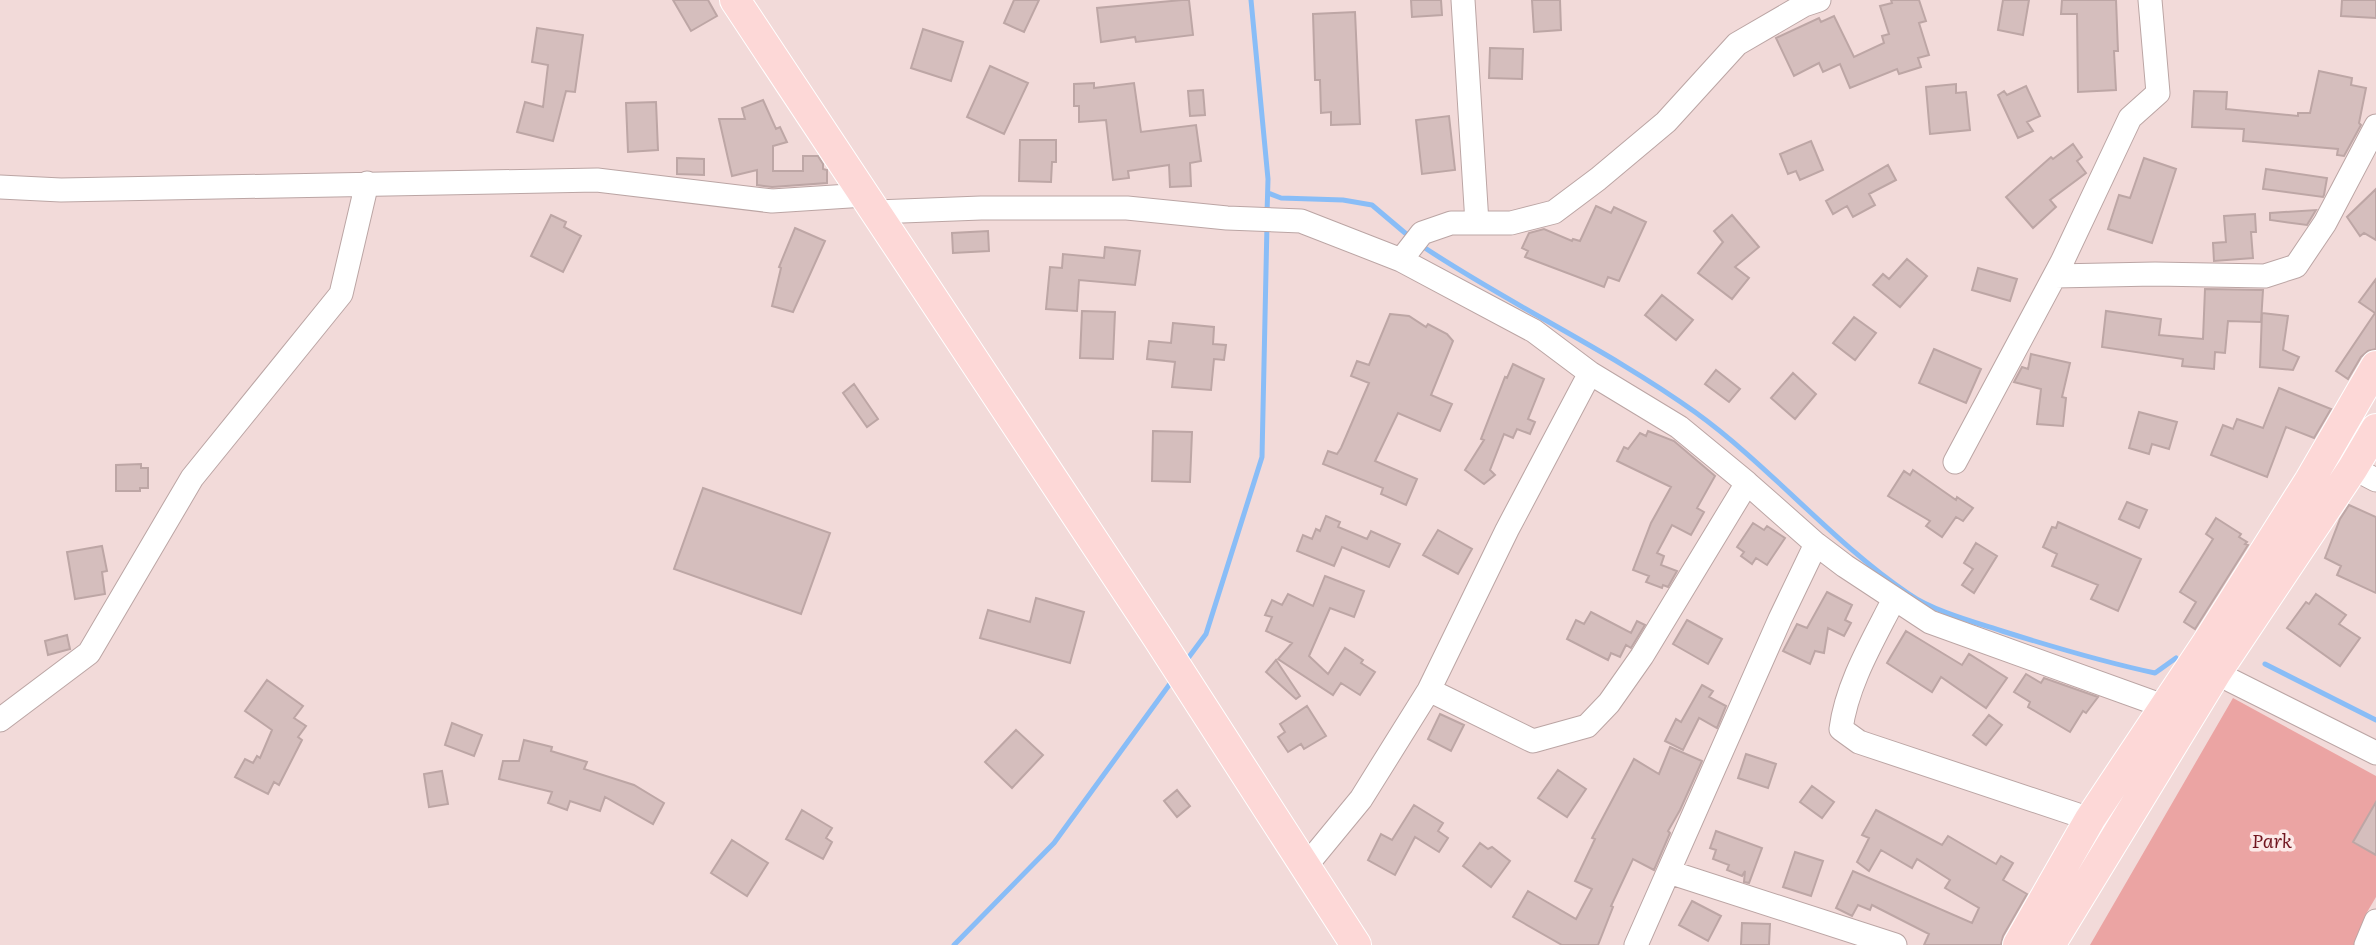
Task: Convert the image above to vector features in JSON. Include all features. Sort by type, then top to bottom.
[{"type":"main road","points":[[735,0],[1158,638],[1356,945]]},
{"type":"main road","points":[[2050,945],[2177,710],[2207,643],[2311,480],[2376,366]]},
{"type":"main road","points":[[2018,945],[2090,819],[2177,710],[2216,673],[2365,474],[2376,429]]},
{"type":"street","points":[[1463,0],[1477,223]]},
{"type":"street","points":[[1411,248],[1451,223],[1511,223],[1554,212],[1666,122],[1737,44],[1804,5],[1819,0]]},
{"type":"street","points":[[1955,462],[2055,276],[2130,118],[2158,93],[2150,0]]},
{"type":"street","points":[[2055,276],[2265,276],[2296,266],[2325,223],[2376,126]]},
{"type":"street","points":[[0,187],[61,190],[597,180],[772,201],[982,208],[1127,208],[1227,218],[1301,221],[1411,248],[1534,331],[1590,373],[1679,427],[1816,544],[1930,622],[2177,710]]},
{"type":"street","points":[[0,720],[89,653],[192,478],[341,294],[367,183]]},
{"type":"street","points":[[1305,867],[1361,799],[1429,690],[1507,530],[1590,373]]},
{"type":"street","points":[[1429,690],[1533,741],[1587,726],[1609,703],[1642,656],[1747,483]]},
{"type":"street","points":[[1636,945],[1780,619],[1816,544]]},
{"type":"street","points":[[1894,598],[1861,666],[1842,714],[1840,729],[1859,742],[2090,819]]},
{"type":"street","points":[[2216,673],[2376,753]]},
{"type":"street","points":[[1669,872],[1895,945]]},
{"type":"street","points":[[2366,945],[2376,921]]},
{"type":"green space","name":"Park","points":[[2233,698],[2376,776],[2376,897],[2366,914],[2356,945],[2090,945]]},
{"type":"building","points":[[673,0],[708,0],[717,16],[691,31]]},
{"type":"building","points":[[1014,0],[1039,0],[1024,32],[1004,23]]},
{"type":"building","points":[[1189,0],[1193,35],[1136,42],[1135,37],[1101,42],[1097,8]]},
{"type":"building","points":[[1411,0],[1441,0],[1442,15],[1412,17]]},
{"type":"building","points":[[1532,0],[1560,0],[1561,30],[1534,32]]},
{"type":"building","points":[[1891,0],[1919,0],[1926,21],[1919,23],[1929,55],[1918,58],[1921,67],[1899,74],[1897,69],[1850,88],[1840,64],[1823,72],[1819,63],[1794,76],[1776,38],[1819,18],[1821,22],[1834,16],[1854,57],[1884,43],[1882,36],[1889,34],[1880,6],[1892,3]]},
{"type":"building","points":[[2003,0],[2029,0],[2023,35],[1998,30]]},
{"type":"building","points":[[2062,0],[2116,0],[2116,90],[2078,92],[2077,14],[2061,14]]},
{"type":"building","points":[[2342,0],[2376,0],[2376,18],[2341,16]]},
{"type":"building","points":[[1355,12],[1360,124],[1331,125],[1331,112],[1321,113],[1320,80],[1315,80],[1313,14]]},
{"type":"building","points":[[537,28],[583,35],[575,92],[566,91],[553,141],[517,132],[525,102],[543,107],[548,65],[532,62]]},
{"type":"building","points":[[923,29],[963,42],[951,81],[911,68]]},
{"type":"building","points":[[1490,48],[1523,49],[1522,79],[1489,78]]},
{"type":"building","points":[[990,66],[1028,83],[1004,134],[967,117]]},
{"type":"building","points":[[2319,71],[2352,78],[2351,85],[2366,88],[2359,123],[2361,125],[2344,156],[2337,155],[2338,149],[2243,141],[2244,129],[2192,127],[2194,91],[2227,92],[2226,109],[2298,116],[2298,113],[2310,113]]},
{"type":"building","points":[[1094,83],[1094,88],[1134,83],[1141,132],[1196,125],[1201,161],[1190,163],[1191,186],[1170,187],[1169,165],[1128,171],[1129,178],[1113,180],[1106,120],[1079,122],[1079,106],[1074,106],[1074,84]]},
{"type":"building","points":[[1956,84],[1956,93],[1966,92],[1970,130],[1930,134],[1926,87]]},
{"type":"building","points":[[2026,86],[2040,116],[2027,122],[2033,131],[2018,138],[1998,95],[2004,91],[2007,95]]},
{"type":"building","points":[[1203,90],[1205,115],[1190,116],[1188,91]]},
{"type":"building","points":[[763,100],[776,129],[780,127],[787,142],[773,146],[773,171],[803,171],[803,156],[818,156],[823,169],[827,170],[827,183],[772,187],[757,185],[757,170],[732,176],[719,119],[745,119],[742,108]]},
{"type":"building","points":[[656,102],[658,150],[628,152],[626,103]]},
{"type":"building","points":[[1449,116],[1455,170],[1422,174],[1416,120]]},
{"type":"building","points":[[1020,140],[1056,140],[1056,162],[1052,162],[1051,182],[1019,181]]},
{"type":"building","points":[[1811,141],[1823,170],[1800,180],[1796,171],[1788,174],[1780,154]]},
{"type":"building","points":[[2073,144],[2082,157],[2077,161],[2086,173],[2050,200],[2056,207],[2033,228],[2006,197],[2051,157],[2053,159]]},
{"type":"building","points":[[677,158],[704,159],[704,175],[677,174]]},
{"type":"building","points":[[2144,158],[2176,169],[2152,243],[2108,229],[2119,195],[2130,198]]},
{"type":"building","points":[[1888,165],[1896,180],[1869,194],[1875,205],[1853,217],[1847,206],[1833,214],[1826,201]]},
{"type":"building","points":[[2266,169],[2327,178],[2324,195],[2263,189]]},
{"type":"building","points":[[2376,189],[2376,240],[2364,233],[2360,236],[2347,217]]},
{"type":"building","points":[[1596,206],[1611,213],[1614,207],[1646,222],[1619,281],[1608,277],[1604,287],[1525,257],[1528,251],[1522,248],[1529,233],[1544,229],[1572,241],[1580,241]]},
{"type":"building","points":[[2316,210],[2307,225],[2270,220],[2270,213]]},
{"type":"building","points":[[2255,214],[2256,232],[2251,232],[2253,258],[2214,261],[2213,243],[2226,242],[2224,216]]},
{"type":"building","points":[[551,215],[566,222],[564,227],[581,236],[563,272],[531,256]]},
{"type":"building","points":[[1732,215],[1759,247],[1735,267],[1749,278],[1732,299],[1698,273],[1723,242],[1714,231]]},
{"type":"building","points":[[795,228],[825,241],[793,312],[772,306],[781,268],[779,267]]},
{"type":"building","points":[[988,231],[989,251],[953,253],[952,233]]},
{"type":"building","points":[[1105,247],[1140,251],[1135,285],[1079,280],[1077,311],[1046,309],[1050,267],[1062,268],[1063,254],[1104,258]]},
{"type":"building","points":[[1907,259],[1927,276],[1900,307],[1873,285],[1883,274],[1889,279]]},
{"type":"building","points":[[1978,268],[2017,279],[2010,301],[1972,290]]},
{"type":"building","points":[[2376,279],[2376,349],[2361,357],[2348,379],[2336,371],[2375,313],[2359,302]]},
{"type":"building","points":[[2205,289],[2263,290],[2261,322],[2228,321],[2225,353],[2215,352],[2214,369],[2182,366],[2183,359],[2102,347],[2106,311],[2161,319],[2159,335],[2203,339]]},
{"type":"building","points":[[1662,295],[1693,320],[1676,340],[1645,315]]},
{"type":"building","points":[[1082,311],[1115,312],[1113,359],[1080,358]]},
{"type":"building","points":[[2262,313],[2288,316],[2283,350],[2299,357],[2293,370],[2260,367]]},
{"type":"building","points":[[1390,314],[1409,316],[1426,327],[1428,324],[1447,334],[1453,341],[1431,395],[1452,404],[1440,431],[1398,413],[1375,461],[1417,479],[1406,505],[1381,494],[1383,488],[1323,464],[1328,451],[1337,454],[1341,448],[1369,383],[1351,376],[1357,361],[1369,365]]},
{"type":"building","points":[[1854,317],[1876,333],[1855,360],[1833,343]]},
{"type":"building","points":[[1173,323],[1214,327],[1213,344],[1226,345],[1224,360],[1214,359],[1211,390],[1172,387],[1175,362],[1147,359],[1149,341],[1171,343]]},
{"type":"building","points":[[1934,349],[1981,369],[1966,403],[1919,383]]},
{"type":"building","points":[[2031,354],[2070,363],[2062,397],[2066,398],[2063,426],[2037,424],[2041,389],[2014,382],[2022,367],[2028,369]]},
{"type":"building","points":[[1513,364],[1544,379],[1528,419],[1535,422],[1530,434],[1517,429],[1513,438],[1504,434],[1490,470],[1495,475],[1484,484],[1465,470],[1484,440],[1481,439],[1505,377],[1507,378]]},
{"type":"building","points":[[1716,370],[1740,389],[1729,402],[1705,384]]},
{"type":"building","points":[[1793,373],[1816,394],[1795,419],[1771,398]]},
{"type":"building","points":[[854,384],[878,419],[867,427],[843,393]]},
{"type":"building","points":[[2279,388],[2331,409],[2314,438],[2286,427],[2267,477],[2211,455],[2223,425],[2233,429],[2237,419],[2263,428]]},
{"type":"building","points":[[2139,412],[2177,422],[2169,449],[2152,444],[2149,454],[2129,448]]},
{"type":"building","points":[[1153,431],[1192,432],[1190,482],[1152,481]]},
{"type":"building","points":[[1648,431],[1674,441],[1715,476],[1697,508],[1704,512],[1691,535],[1672,525],[1657,553],[1664,556],[1661,565],[1677,571],[1668,587],[1663,585],[1662,588],[1646,582],[1649,576],[1633,570],[1651,523],[1671,487],[1617,461],[1624,447],[1628,449],[1640,433],[1646,436]]},
{"type":"building","points":[[141,464],[141,468],[148,468],[148,488],[140,488],[140,491],[116,491],[116,465]]},
{"type":"building","points":[[1913,470],[1956,500],[1957,497],[1973,508],[1963,521],[1956,517],[1942,537],[1926,526],[1930,521],[1888,496],[1904,471],[1910,475]]},
{"type":"building","points":[[703,488],[830,533],[801,614],[674,569]]},
{"type":"building","points":[[2127,502],[2147,510],[2139,528],[2119,519]]},
{"type":"building","points":[[2349,505],[2376,517],[2376,593],[2337,575],[2341,566],[2325,558],[2340,519]]},
{"type":"building","points":[[1326,516],[1340,522],[1338,527],[1367,539],[1371,531],[1400,544],[1389,567],[1342,547],[1334,566],[1297,551],[1303,535],[1312,539],[1316,529],[1320,531]]},
{"type":"building","points":[[2216,518],[2241,534],[2239,537],[2248,545],[2195,629],[2184,622],[2196,602],[2180,592],[2213,539],[2206,534]]},
{"type":"building","points":[[2058,522],[2141,559],[2118,611],[2091,599],[2098,585],[2052,566],[2057,554],[2043,547],[2052,527],[2056,528]]},
{"type":"building","points":[[1753,523],[1764,530],[1767,526],[1785,538],[1767,565],[1756,558],[1752,564],[1741,556],[1744,552],[1737,547]]},
{"type":"building","points":[[1438,530],[1472,549],[1458,574],[1423,555]]},
{"type":"building","points":[[1976,543],[1997,556],[1974,593],[1962,585],[1973,569],[1964,563]]},
{"type":"building","points":[[102,546],[107,571],[102,572],[105,594],[75,599],[67,552]]},
{"type":"building","points":[[1325,576],[1364,591],[1354,617],[1330,608],[1309,656],[1328,674],[1345,648],[1363,660],[1361,663],[1375,672],[1360,695],[1341,683],[1333,695],[1278,659],[1292,643],[1266,631],[1272,617],[1265,615],[1272,600],[1282,605],[1288,594],[1313,606]]},
{"type":"building","points":[[1827,592],[1852,605],[1845,620],[1851,623],[1844,636],[1828,628],[1824,653],[1815,651],[1810,664],[1783,651],[1797,624],[1807,628]]},
{"type":"building","points":[[2316,594],[2346,615],[2339,624],[2360,638],[2340,666],[2287,628],[2306,602],[2309,604]]},
{"type":"building","points":[[1036,598],[1084,612],[1070,663],[980,638],[988,610],[1030,622]]},
{"type":"building","points":[[1591,612],[1631,633],[1637,621],[1645,625],[1631,648],[1626,645],[1620,657],[1611,653],[1608,660],[1567,639],[1576,620],[1584,624]]},
{"type":"building","points":[[1687,620],[1722,639],[1708,664],[1673,644]]},
{"type":"building","points":[[1906,631],[1962,665],[1969,654],[2007,678],[1986,708],[1941,677],[1932,692],[1887,663]]},
{"type":"building","points":[[67,635],[70,649],[48,655],[45,641]]},
{"type":"building","points":[[1276,660],[1300,696],[1296,699],[1266,672]]},
{"type":"building","points":[[2026,674],[2041,683],[2044,678],[2098,697],[2086,713],[2083,711],[2070,732],[2028,707],[2030,702],[2014,692]]},
{"type":"building","points":[[267,680],[303,706],[294,718],[306,726],[298,737],[302,740],[279,785],[274,782],[268,794],[235,777],[245,759],[253,763],[257,756],[260,758],[272,730],[245,711]]},
{"type":"building","points":[[1702,685],[1713,691],[1709,697],[1726,706],[1717,728],[1699,718],[1683,750],[1665,741],[1676,719],[1681,722]]},
{"type":"building","points":[[1307,706],[1326,736],[1304,749],[1301,744],[1288,752],[1278,737],[1285,732],[1280,724]]},
{"type":"building","points":[[1440,714],[1464,725],[1451,751],[1428,739]]},
{"type":"building","points":[[1989,715],[2002,725],[1986,745],[1973,735]]},
{"type":"building","points":[[452,723],[482,735],[474,756],[445,745]]},
{"type":"building","points":[[1016,730],[1043,755],[1012,788],[985,762]]},
{"type":"building","points":[[524,740],[552,747],[551,751],[587,762],[584,769],[634,785],[664,803],[653,824],[605,797],[600,811],[570,801],[567,810],[548,803],[552,792],[499,779],[503,761],[519,761]]},
{"type":"building","points":[[1670,747],[1702,761],[1668,831],[1670,833],[1654,870],[1633,859],[1611,906],[1613,907],[1598,945],[1562,945],[1513,917],[1528,891],[1576,919],[1592,889],[1575,881],[1595,839],[1592,838],[1634,759],[1659,774]]},
{"type":"building","points":[[1746,754],[1776,764],[1768,788],[1738,778]]},
{"type":"building","points":[[1558,770],[1586,789],[1567,817],[1538,798]]},
{"type":"building","points":[[442,771],[448,804],[429,807],[424,774]]},
{"type":"building","points":[[1812,786],[1834,802],[1822,818],[1800,802]]},
{"type":"building","points":[[1177,790],[1190,806],[1177,817],[1164,801]]},
{"type":"building","points":[[2376,802],[2376,855],[2353,842]]},
{"type":"building","points":[[1414,805],[1443,823],[1438,831],[1448,838],[1439,852],[1415,837],[1395,875],[1368,860],[1381,834],[1392,840]]},
{"type":"building","points":[[802,810],[832,828],[826,838],[832,842],[823,859],[786,839]]},
{"type":"building","points":[[1876,810],[1942,845],[1948,836],[1996,864],[2001,856],[2013,863],[2003,880],[2027,894],[2003,936],[2001,945],[1924,945],[1929,934],[1872,905],[1870,910],[1858,905],[1852,916],[1836,908],[1853,871],[1972,923],[1979,908],[1945,888],[1950,880],[1917,859],[1912,868],[1881,850],[1869,871],[1857,862],[1869,838],[1862,835]]},
{"type":"building","points":[[1716,831],[1762,848],[1749,883],[1744,882],[1745,871],[1742,876],[1727,870],[1729,865],[1713,859],[1716,850],[1710,848]]},
{"type":"building","points":[[732,840],[768,863],[747,896],[711,873]]},
{"type":"building","points":[[1480,843],[1488,849],[1492,847],[1510,861],[1491,887],[1463,866]]},
{"type":"building","points":[[1795,852],[1823,861],[1811,896],[1783,887]]},
{"type":"building","points":[[1692,901],[1721,916],[1708,941],[1679,925]]},
{"type":"building","points":[[1742,923],[1770,924],[1769,945],[1741,945]]},
{"type":"waterway","points":[[1251,0],[1268,179],[1267,214]]},
{"type":"waterway","points":[[1268,193],[1281,198],[1343,200],[1372,205],[1411,238]]},
{"type":"waterway","points":[[1186,661],[1206,634],[1262,457],[1267,224]]},
{"type":"waterway","points":[[1419,244],[1662,389],[1695,412],[1723,433],[1854,552],[1919,600],[1979,624],[2136,669],[2155,673],[2176,658]]},
{"type":"waterway","points":[[2265,664],[2376,720]]},
{"type":"waterway","points":[[954,945],[1054,843],[1172,681]]}]
